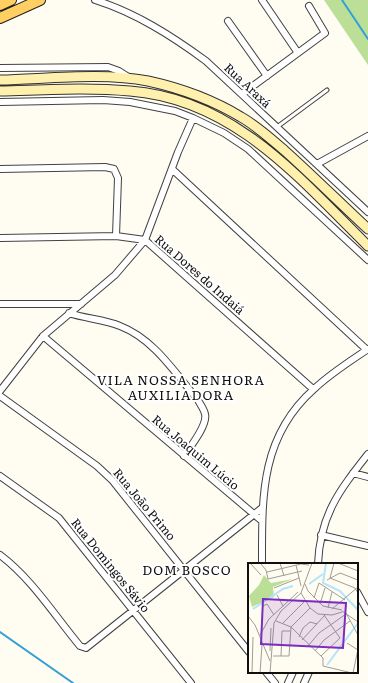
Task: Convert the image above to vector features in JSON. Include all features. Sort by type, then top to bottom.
[{"type":"main road","points":[[0,5],[11,0]]},
{"type":"main road","points":[[0,18],[40,0]]},
{"type":"main road","points":[[58,90],[59,79]]},
{"type":"main road","points":[[0,80],[132,79],[148,81],[185,92],[242,117],[268,136],[294,158],[368,229]]},
{"type":"main road","points":[[0,91],[131,91],[176,100],[199,108],[229,122],[275,156],[368,246]]},
{"type":"street","name":"Rua Araxá","points":[[95,0],[127,12],[182,43],[206,61],[368,212]]},
{"type":"street","points":[[262,0],[298,53]]},
{"type":"street","points":[[242,94],[326,33],[309,6]]},
{"type":"street","points":[[228,21],[267,76]]},
{"type":"street","points":[[0,68],[108,67],[119,71],[132,79]]},
{"type":"street","points":[[130,102],[131,91]]},
{"type":"street","points":[[0,102],[103,100],[130,102],[175,111],[193,118],[224,133],[248,149],[368,260]]},
{"type":"street","points":[[0,391],[43,336],[115,275],[145,240],[193,118]]},
{"type":"street","points":[[317,164],[368,136]]},
{"type":"street","points":[[0,169],[105,167],[114,169],[118,178],[116,236]]},
{"type":"street","points":[[172,169],[368,349],[340,367],[299,404],[287,420],[272,448],[262,508],[262,563]]},
{"type":"street","name":"Rua Dores do Indaiá","points":[[0,238],[116,236],[145,240],[314,389]]},
{"type":"street","points":[[0,304],[81,304]]},
{"type":"street","points":[[69,313],[120,326],[150,343],[198,400],[206,414],[206,419],[201,431],[184,456]]},
{"type":"street","name":"Rua Joaquim Lúcio","points":[[43,336],[262,521]]},
{"type":"street","name":"Rua João Primo","points":[[0,396],[96,466],[112,480],[248,649]]},
{"type":"street","points":[[318,563],[321,535],[327,513],[337,495],[368,454]]},
{"type":"street","points":[[353,472],[368,477]]},
{"type":"street","name":"Rua Domingos Sávio","points":[[0,476],[59,518],[191,683]]},
{"type":"street","points":[[0,555],[16,568],[83,648],[89,647],[186,571],[262,508]]},
{"type":"street","points":[[321,535],[368,546]]},
{"type":"street","points":[[358,594],[368,612]]},
{"type":"street","points":[[267,673],[275,683]]},
{"type":"street","points":[[288,683],[293,673]]},
{"type":"street","points":[[304,683],[309,673]]},
{"type":"lane","points":[[277,127],[327,90]]},
{"type":"green space","points":[[324,0],[368,0],[368,65]]},
{"type":"waterway","points":[[342,0],[368,39]]},
{"type":"waterway","points":[[0,632],[73,683]]},
{"type":"district","name":"VILA NOSSA SENHORA AUXILIADORA","points":[[181,386]]},
{"type":"district","name":"DOM BOSCO","points":[[187,569]]}]
